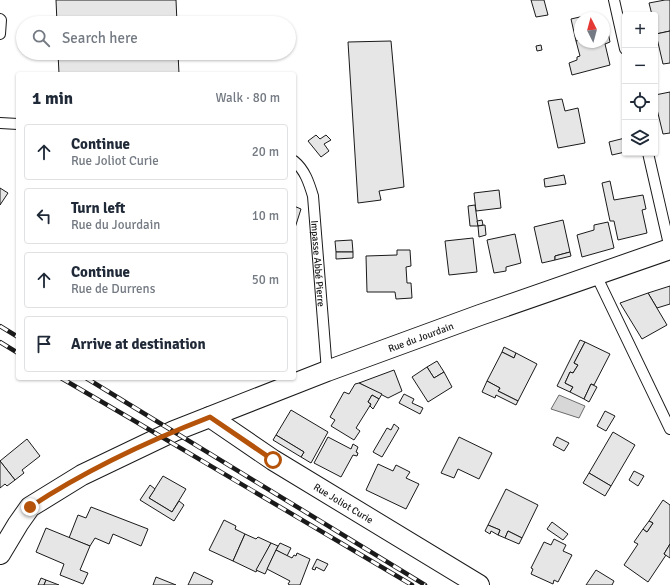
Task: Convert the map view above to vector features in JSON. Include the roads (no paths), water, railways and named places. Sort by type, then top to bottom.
[{"type":"street","name":"Rue du Jourdain","points":[[0,554],[30,507],[82,475],[174,431],[327,371],[480,315],[670,249]]},
{"type":"street","name":"Rue Joliot Curie","points":[[210,417],[273,460],[479,585]]},
{"type":"lane","points":[[614,0],[625,48]]},
{"type":"lane","points":[[0,20],[0,34]]},
{"type":"lane","points":[[0,123],[16,124]]},
{"type":"lane","points":[[649,156],[670,249]]},
{"type":"lane","name":"Impasse Abbé Pierre","points":[[296,163],[307,179],[313,196],[327,371]]},
{"type":"lane","points":[[596,275],[670,429]]},
{"type":"railway","points":[[0,326],[16,336]]},
{"type":"railway","points":[[0,342],[16,352]]},
{"type":"railway","points":[[64,380],[412,585]]},
{"type":"railway","points":[[89,380],[425,585]]}]
